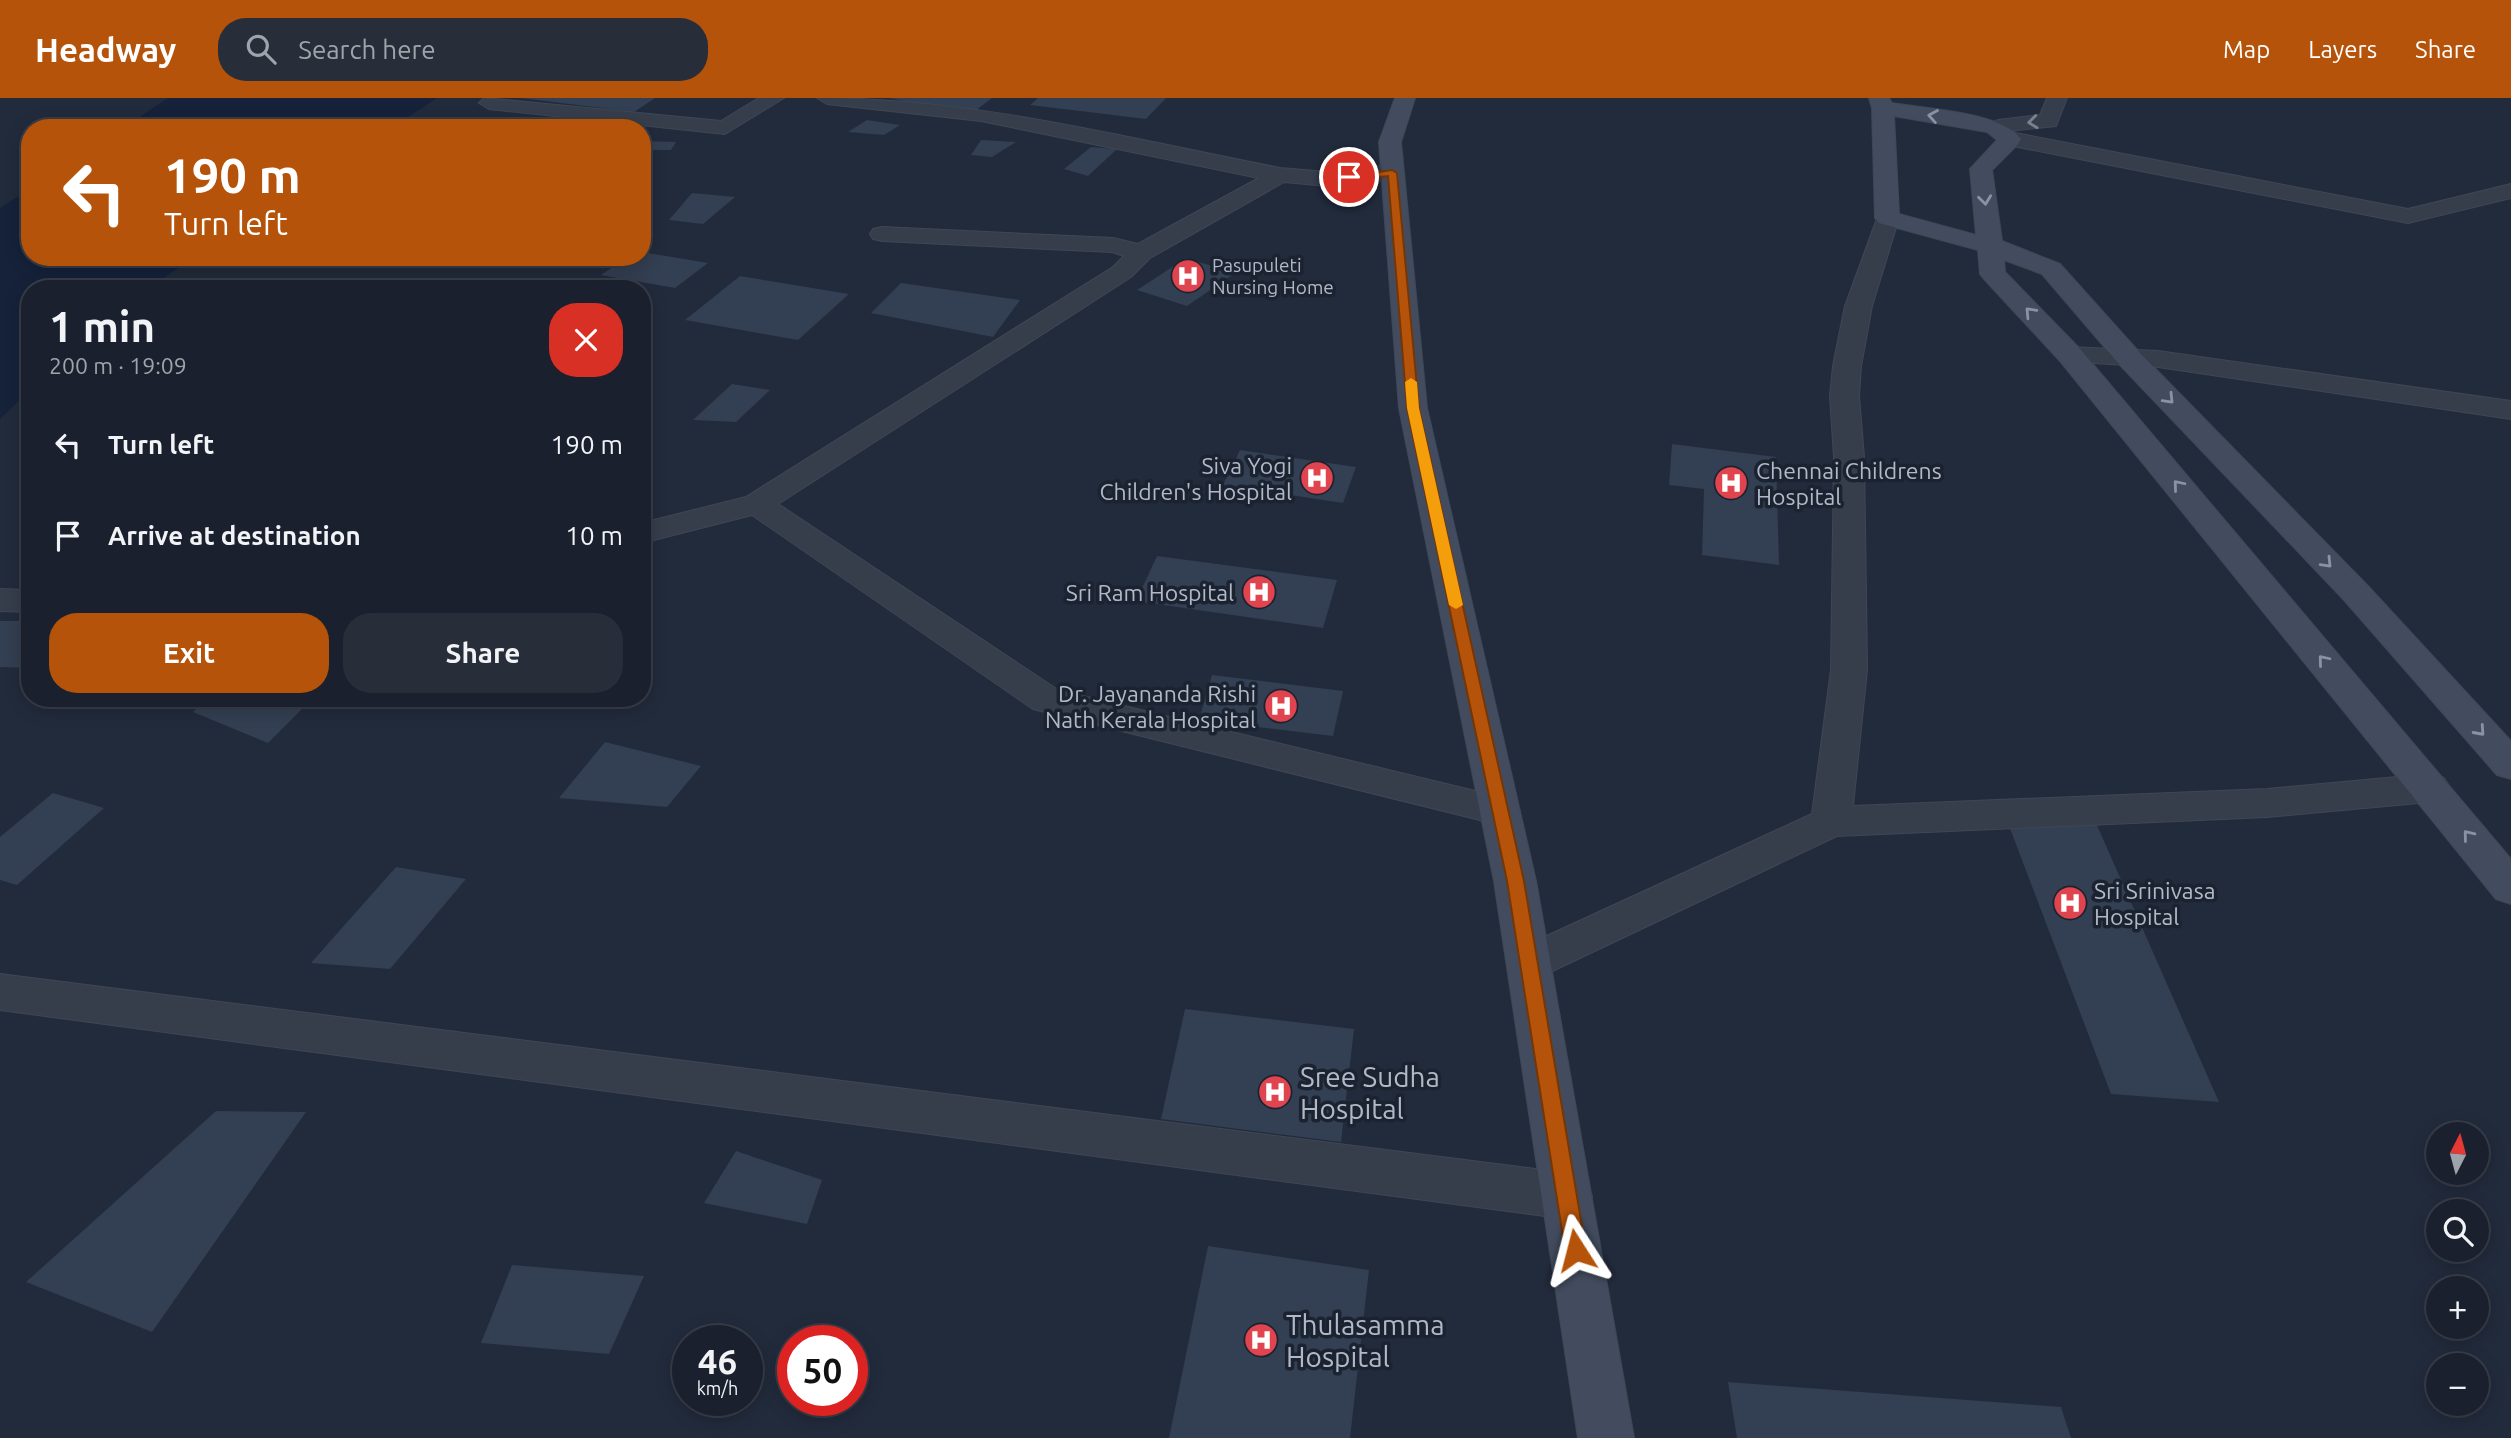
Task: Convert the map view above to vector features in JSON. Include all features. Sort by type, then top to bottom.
[{"type":"main road","points":[[1405,98],[1390,142],[1413,408],[1500,811],[1529,963],[1606,1438]]},
{"type":"main road","points":[[2511,765],[2356,593],[2129,358],[2051,269],[1991,246],[1887,218],[1881,103],[2002,133],[1981,169],[1991,246],[1993,274],[2070,355],[2511,888]]},
{"type":"street","points":[[651,120],[726,128],[774,98]]},
{"type":"street","points":[[827,98],[981,115],[1280,175],[1328,179],[1392,173]]},
{"type":"street","points":[[2002,133],[2049,121],[2057,98]]},
{"type":"street","points":[[489,103],[641,119]]},
{"type":"street","points":[[2002,133],[2408,216],[2511,191]]},
{"type":"street","points":[[651,531],[757,504],[1122,272],[1141,253],[1280,175]]},
{"type":"street","points":[[1831,822],[1849,670],[1849,457],[1843,424],[1843,381],[1856,317],[1887,218]]},
{"type":"street","points":[[882,234],[1113,245],[1141,253]]},
{"type":"street","points":[[2070,355],[2129,358],[2511,410]]},
{"type":"street","points":[[757,504],[1046,700],[1500,811]]},
{"type":"street","points":[[0,600],[21,601]]},
{"type":"street","points":[[1529,963],[1831,822],[2267,803],[2430,788]]},
{"type":"street","points":[[0,992],[1567,1196]]},
{"type":"water","points":[[168,98],[437,98],[405,119],[136,119]]},
{"type":"water","points":[[21,195],[21,266],[182,266],[160,280],[21,280],[21,399],[0,419],[0,208]]},
{"type":"building","points":[[521,98],[655,98],[634,112]]},
{"type":"building","points":[[889,98],[992,98],[971,114]]},
{"type":"building","points":[[1038,98],[1166,98],[1146,119],[1030,105]]},
{"type":"building","points":[[867,120],[900,125],[884,135],[848,132]]},
{"type":"building","points":[[981,140],[1016,142],[992,157],[971,155]]},
{"type":"building","points":[[651,141],[676,142],[671,150],[651,150]]},
{"type":"building","points":[[1091,147],[1117,149],[1088,176],[1064,169]]},
{"type":"building","points":[[692,193],[735,197],[703,224],[669,220]]},
{"type":"building","points":[[651,254],[708,263],[675,288],[651,284],[651,280],[629,280],[601,275],[614,266],[651,266]]},
{"type":"building","points":[[1186,258],[1235,273],[1187,306],[1137,290]]},
{"type":"building","points":[[740,276],[849,294],[798,340],[685,320]]},
{"type":"building","points":[[901,283],[1020,300],[993,337],[871,313]]},
{"type":"building","points":[[732,384],[770,390],[736,422],[693,420]]},
{"type":"building","points":[[1672,444],[1776,457],[1779,565],[1702,555],[1704,489],[1669,485]]},
{"type":"building","points":[[1240,450],[1356,467],[1343,503],[1223,485]]},
{"type":"building","points":[[1157,556],[1337,580],[1323,628],[1136,601]]},
{"type":"building","points":[[0,621],[21,621],[21,668],[0,667]]},
{"type":"building","points":[[1212,675],[1343,691],[1333,736],[1199,720]]},
{"type":"building","points":[[198,707],[304,707],[268,743],[193,712]]},
{"type":"building","points":[[605,742],[701,766],[667,807],[559,798]]},
{"type":"building","points":[[53,793],[104,808],[17,885],[0,880],[0,837]]},
{"type":"building","points":[[2006,818],[2096,823],[2219,1102],[2111,1094]]},
{"type":"building","points":[[396,867],[466,879],[390,969],[311,963]]},
{"type":"building","points":[[1185,1009],[1354,1029],[1341,1142],[1161,1119]]},
{"type":"building","points":[[216,1111],[306,1112],[152,1332],[26,1282]]},
{"type":"building","points":[[736,1151],[822,1180],[807,1224],[704,1203]]},
{"type":"building","points":[[1208,1246],[1369,1270],[1350,1438],[1169,1438]]},
{"type":"building","points":[[512,1265],[644,1276],[609,1354],[481,1343]]},
{"type":"building","points":[[1728,1382],[2061,1407],[2071,1438],[1737,1438]]},
{"type":"slow traffic","points":[[1411,382],[1413,408],[1456,605]]},
{"type":"place","name":"Pasupuleti Nursing Home","points":[[1188,276]]},
{"type":"place","name":"Siva Yogi Children's Hospital","points":[[1317,478]]},
{"type":"place","name":"Chennai Childrens Hospital","points":[[1731,483]]},
{"type":"place","name":"Sri Ram Hospital","points":[[1259,592]]},
{"type":"place","name":"Dr. Jayananda Rishi Nath Kerala Hospital","points":[[1281,706]]},
{"type":"place","name":"Sri Srinivasa Hospital","points":[[2070,903]]},
{"type":"place","name":"Sree Sudha Hospital","points":[[1275,1092]]},
{"type":"place","name":"Thulasamma Hospital","points":[[1261,1340]]},
{"type":"route","points":[[1349,177],[1392,173],[1413,408],[1515,881],[1576,1250]]}]
